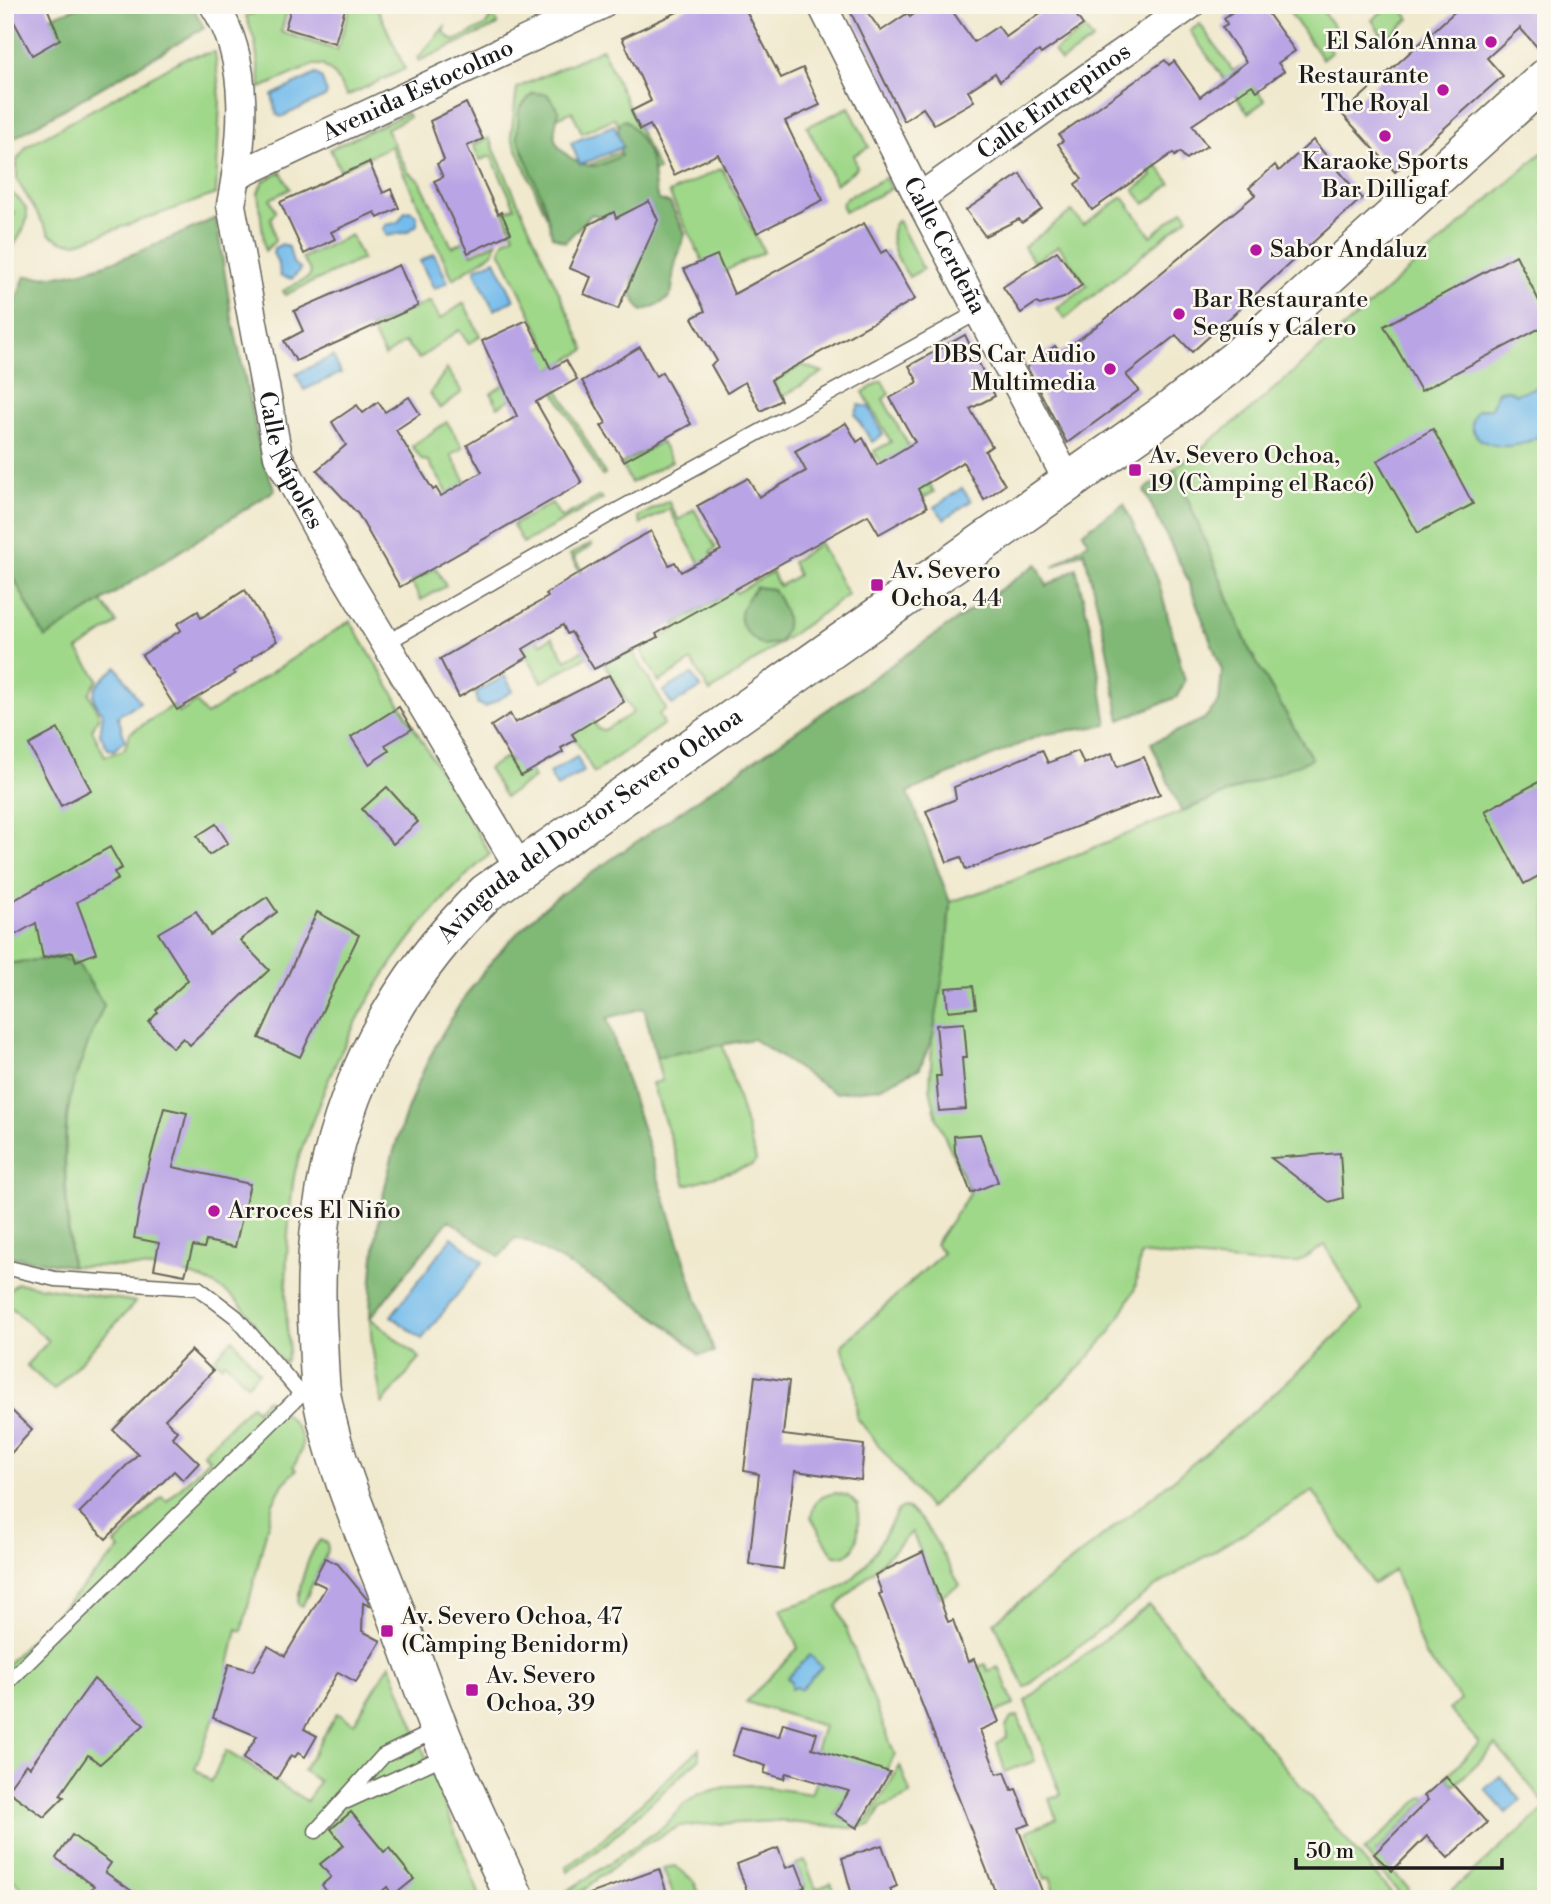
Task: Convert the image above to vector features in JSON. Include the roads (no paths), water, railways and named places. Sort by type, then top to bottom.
[{"type":"street","name":"Calle Nápoles","points":[[214,5],[237,60],[241,98],[236,176],[231,205],[278,456],[519,867]]},
{"type":"street","name":"Avenida Estocolmo","points":[[236,176],[601,5]]},
{"type":"street","name":"Calle Cerdeña","points":[[822,5],[919,198],[1069,483]]},
{"type":"street","name":"Calle Entrepinos","points":[[919,198],[1190,5]]},
{"type":"street","name":"Avinguda del Doctor Severo Ochoa","points":[[515,1899],[444,1742],[312,1396],[318,1227],[330,1162],[348,1101],[373,1043],[417,969],[452,926],[486,893],[519,867],[1069,483],[1235,360],[1546,78]]},
{"type":"lane","points":[[386,643],[616,511],[980,311]]},
{"type":"lane","points":[[5,1267],[55,1279],[198,1288],[236,1317],[312,1396],[5,1685]]},
{"type":"lane","points":[[343,1802],[444,1742]]},
{"type":"lane","points":[[316,1831],[383,1756],[444,1742]]},
{"type":"water","points":[[316,74],[321,77],[327,93],[325,97],[281,117],[277,115],[272,95]]},
{"type":"water","points":[[614,125],[623,147],[580,165],[571,143]]},
{"type":"water","points":[[411,211],[417,216],[417,225],[407,232],[387,236],[383,229],[385,225],[398,222],[405,212]]},
{"type":"water","points":[[282,244],[289,247],[293,263],[301,269],[292,279],[280,276],[279,265],[273,253],[274,248]]},
{"type":"water","points":[[434,254],[448,282],[434,289],[420,261]]},
{"type":"water","points":[[495,260],[514,300],[494,310],[475,272],[476,268]]},
{"type":"water","points":[[333,356],[341,373],[304,390],[296,374]]},
{"type":"water","points":[[1537,387],[1546,390],[1546,429],[1534,439],[1506,446],[1492,445],[1474,433],[1472,422],[1477,410],[1491,408],[1498,391],[1509,390],[1515,394]]},
{"type":"water","points":[[859,405],[869,407],[883,435],[872,442],[855,415]]},
{"type":"water","points":[[962,488],[971,501],[944,519],[935,507]]},
{"type":"water","points":[[117,667],[140,702],[118,716],[125,740],[114,750],[108,749],[100,734],[103,713],[97,706],[94,693],[100,682]]},
{"type":"water","points":[[692,674],[701,688],[672,705],[663,691]]},
{"type":"water","points":[[505,676],[513,691],[485,707],[477,703],[476,692]]},
{"type":"water","points":[[577,757],[584,771],[557,787],[549,773]]},
{"type":"water","points":[[452,1237],[483,1262],[422,1339],[391,1316]]},
{"type":"water","points":[[810,1655],[822,1667],[800,1690],[796,1687],[791,1689],[791,1682],[787,1678]]},
{"type":"water","points":[[1500,1776],[1521,1800],[1506,1813],[1485,1789]]},
{"type":"place","name":"El Salón Anna","points":[[1491,42]]},
{"type":"place","name":"Restaurante The Royal","points":[[1443,90]]},
{"type":"place","name":"Karaoke Sports Bar Dilligaf","points":[[1385,136]]},
{"type":"place","name":"Sabor Andaluz","points":[[1256,250]]},
{"type":"place","name":"Bar Restaurante Seguís y Calero","points":[[1179,314]]},
{"type":"place","name":"DBS Car Audio Multimedia","points":[[1110,369]]},
{"type":"place","name":"Av. Severo Ochoa, 19 (Càmping el Racó)","points":[[1135,470]]},
{"type":"place","name":"Av. Severo Ochoa, 44","points":[[877,585]]},
{"type":"place","name":"Arroces El Niño","points":[[214,1211]]},
{"type":"place","name":"Av. Severo Ochoa, 47 (Càmping Benidorm)","points":[[387,1631]]},
{"type":"place","name":"Av. Severo Ochoa, 39","points":[[472,1690]]}]
